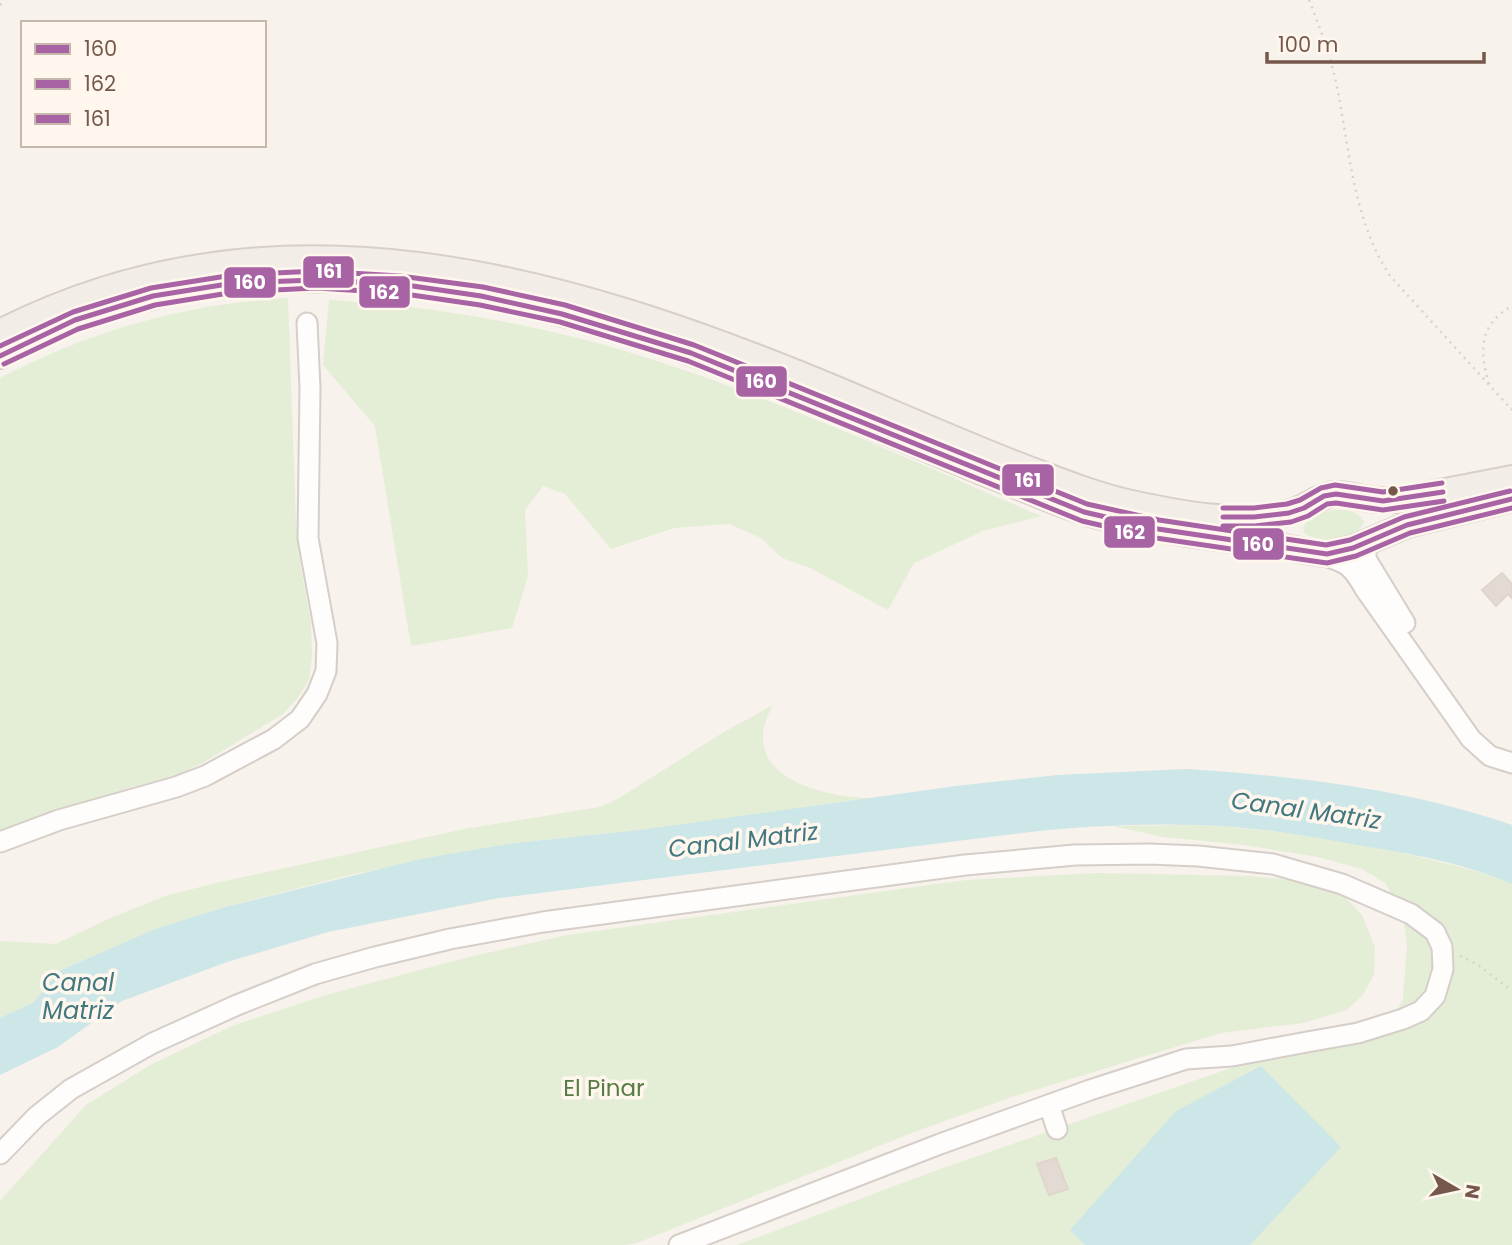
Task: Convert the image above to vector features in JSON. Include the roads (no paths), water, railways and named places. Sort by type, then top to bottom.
[{"type":"main road","points":[[0,332],[78,296],[136,279],[185,269],[267,259],[345,259],[402,263],[540,287],[666,322],[1047,476],[1101,495],[1175,511],[1225,517],[1270,516],[1304,508]]},
{"type":"main road","points":[[0,356],[88,317],[191,289],[275,280],[370,281],[436,289],[548,311],[643,337],[733,370],[990,476],[1096,515],[1176,532],[1309,552],[1340,552],[1407,525],[1512,499]]},
{"type":"main road","points":[[1309,552],[1292,543],[1289,533],[1294,519],[1304,508],[1324,496],[1336,494],[1383,501],[1399,500],[1512,478]]},
{"type":"main road","points":[[1350,495],[1364,502],[1372,516],[1373,527],[1368,541]]},
{"type":"street","points":[[0,842],[59,820],[176,787],[205,776],[300,719],[317,694],[326,671],[327,643],[308,538],[310,388],[307,323]]},
{"type":"street","points":[[1368,541],[1365,551],[1368,564],[1426,654],[1474,724],[1512,757]]},
{"type":"street","points":[[1309,552],[1342,561],[1354,569],[1365,589],[1471,739],[1490,755],[1512,762]]},
{"type":"street","points":[[0,1154],[37,1115],[71,1089],[153,1043],[237,1005],[316,974],[375,957],[450,939],[542,922],[965,865],[1075,855],[1149,855],[1210,857],[1273,864],[1342,884],[1411,914],[1435,932],[1442,947],[1443,969],[1435,996],[1421,1011],[1404,1019],[1358,1033],[1320,1040],[1231,1056],[1186,1059],[940,1144],[678,1245]]},
{"type":"street","points":[[1049,1105],[1056,1129]]},
{"type":"water","name":"Canal Matriz","points":[[1186,769],[1310,780],[1392,793],[1512,825],[1512,884],[1439,860],[1314,837],[1207,825],[1156,825],[1030,832],[499,898],[328,932],[227,962],[122,1001],[58,1047],[0,1075],[0,1018],[34,1002],[59,971],[155,929],[225,907],[421,859],[515,843],[639,830],[956,786],[1058,775]]},
{"type":"water","points":[[1261,1066],[1341,1147],[1250,1245],[1085,1245],[1070,1230],[1176,1111]]},
{"type":"park label","name":"El Pinar","points":[[604,1088]]}]
